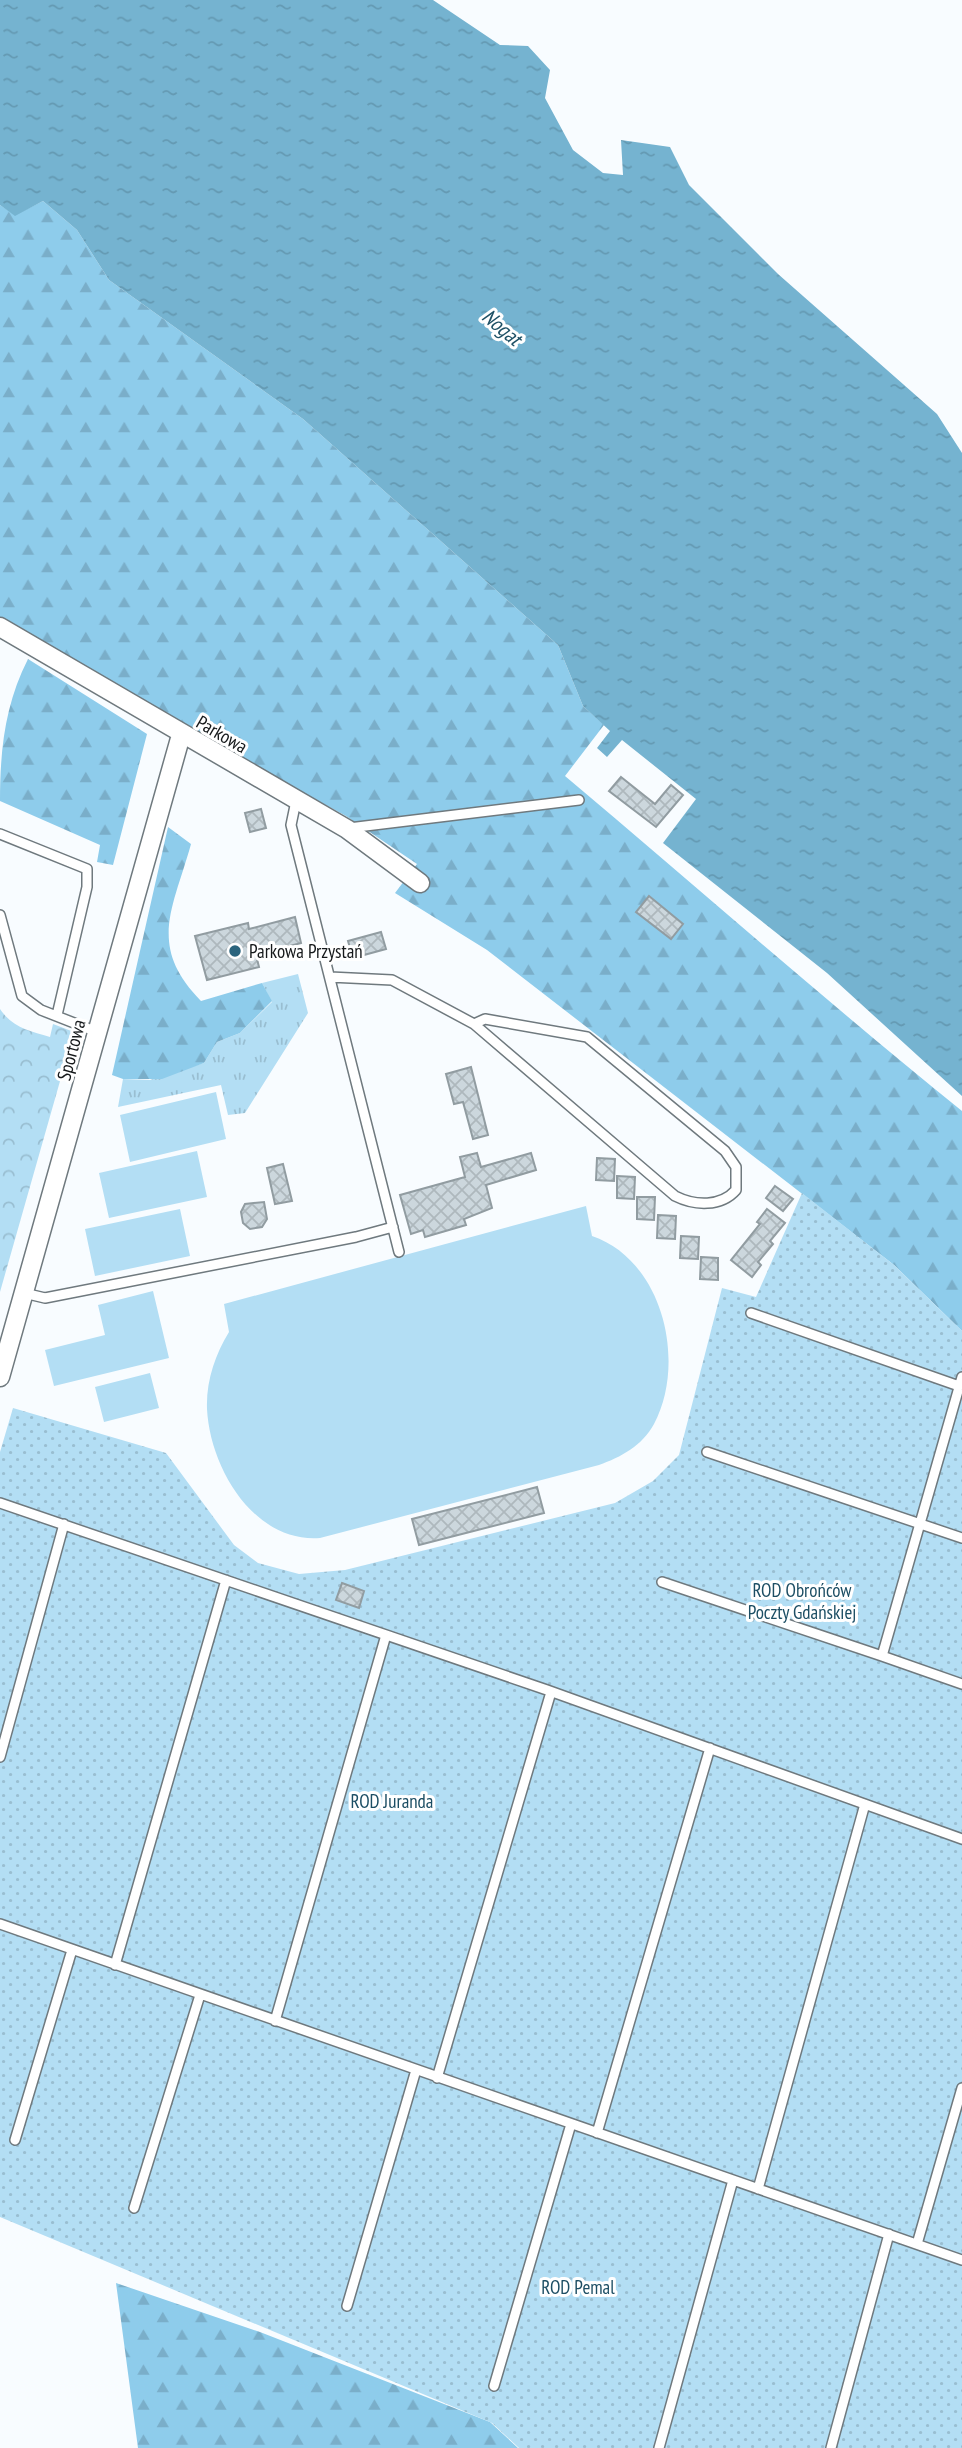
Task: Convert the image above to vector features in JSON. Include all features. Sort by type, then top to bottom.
[{"type":"street","name":"Parkowa","points":[[0,627],[181,735],[347,829],[420,883]]},
{"type":"street","name":"Sportowa","points":[[0,1377],[181,735]]},
{"type":"lane","points":[[347,829],[579,800]]},
{"type":"lane","points":[[296,801],[291,825],[399,1252]]},
{"type":"lane","points":[[0,834],[87,869],[87,887],[57,1015]]},
{"type":"lane","points":[[0,915],[22,996],[28,1003],[97,1032]]},
{"type":"lane","points":[[330,977],[392,981],[474,1024],[675,1196],[686,1202],[707,1203],[729,1198],[737,1190],[736,1167],[725,1151],[587,1037],[485,1020],[474,1024]]},
{"type":"lane","points":[[24,1293],[45,1298],[356,1237],[393,1227]]},
{"type":"lane","points":[[751,1313],[961,1381],[882,1656]]},
{"type":"lane","points":[[707,1452],[962,1538]]},
{"type":"lane","points":[[0,1503],[551,1692],[962,1839]]},
{"type":"lane","points":[[0,1757],[64,1524]]},
{"type":"lane","points":[[115,1965],[226,1580]]},
{"type":"lane","points":[[662,1582],[962,1684]]},
{"type":"lane","points":[[275,2021],[386,1635]]},
{"type":"lane","points":[[437,2078],[551,1692]]},
{"type":"lane","points":[[597,2133],[710,1748]]},
{"type":"lane","points":[[758,2189],[865,1804]]},
{"type":"lane","points":[[0,1924],[962,2260]]},
{"type":"lane","points":[[15,2140],[72,1950]]},
{"type":"lane","points":[[134,2208],[200,1995]]},
{"type":"lane","points":[[347,2306],[416,2070]]},
{"type":"lane","points":[[917,2244],[962,2088]]},
{"type":"lane","points":[[494,2386],[571,2124]]},
{"type":"lane","points":[[659,2448],[733,2180]]},
{"type":"lane","points":[[831,2448],[889,2234]]},
{"type":"green space","points":[[43,201],[77,230],[109,280],[303,419],[558,645],[583,706],[604,725],[565,776],[962,1111],[962,1331],[894,1265],[487,950],[395,893],[417,864],[346,816],[0,627],[0,205],[15,215]]},
{"type":"green space","points":[[28,659],[147,734],[113,865],[97,862],[100,845],[0,801],[5,728],[14,693]]},
{"type":"green space","points":[[168,827],[191,844],[169,926],[169,944],[174,962],[184,981],[201,1001],[262,983],[272,1001],[240,1033],[217,1042],[204,1063],[162,1079],[123,1079],[112,1075]]},
{"type":"green space","points":[[298,974],[308,1013],[245,1113],[228,1115],[221,1085],[118,1107],[123,1079],[150,1080],[204,1063],[217,1042],[240,1033],[272,1002],[262,983]]},
{"type":"green space","points":[[0,1009],[16,1024],[35,1033],[50,1037],[53,1024],[74,1032],[0,1292]]},
{"type":"green space","points":[[216,1092],[226,1139],[130,1162],[120,1115]]},
{"type":"green space","points":[[197,1151],[207,1197],[109,1218],[99,1173]]},
{"type":"green space","points":[[802,1193],[894,1265],[962,1331],[962,2448],[519,2448],[492,2423],[0,2217],[0,1452],[13,1408],[166,1453],[234,1545],[258,1563],[299,1574],[345,1570],[615,1503],[653,1481],[679,1455],[722,1288],[756,1297]]},
{"type":"green space","points":[[586,1206],[592,1236],[616,1248],[636,1267],[652,1290],[662,1316],[668,1344],[664,1399],[654,1424],[637,1445],[599,1465],[320,1538],[296,1536],[275,1528],[256,1515],[240,1498],[217,1455],[207,1409],[212,1369],[229,1332],[224,1304]]},
{"type":"green space","points":[[180,1209],[190,1256],[95,1276],[85,1229]]},
{"type":"green space","points":[[153,1291],[169,1358],[54,1386],[45,1350],[105,1335],[98,1305]]},
{"type":"green space","points":[[150,1373],[159,1408],[104,1422],[95,1387]]},
{"type":"green space","points":[[116,2283],[260,2332],[490,2422],[518,2448],[138,2448]]},
{"type":"water","name":"Nogat","points":[[0,0],[433,0],[500,45],[528,46],[550,70],[545,98],[573,150],[603,173],[623,175],[621,140],[670,147],[689,185],[778,274],[937,414],[962,453],[962,1096],[827,973],[663,843],[696,799],[622,740],[607,757],[597,748],[610,731],[583,706],[558,645],[303,419],[109,280],[77,230],[43,201],[15,216],[0,205]]},
{"type":"building","points":[[621,777],[655,804],[671,785],[683,795],[656,827],[609,791]]},
{"type":"building","points":[[261,809],[266,828],[250,832],[245,813]]},
{"type":"building","points":[[649,896],[683,924],[671,939],[636,912]]},
{"type":"building","name":"Parkowa Przystań","points":[[295,917],[301,943],[256,955],[259,967],[207,980],[195,936],[248,923],[249,929]]},
{"type":"building","points":[[381,932],[386,949],[353,958],[348,941]]},
{"type":"building","points":[[471,1067],[488,1135],[473,1139],[463,1102],[454,1104],[446,1074]]},
{"type":"building","points":[[477,1153],[481,1167],[531,1153],[536,1170],[486,1185],[492,1208],[464,1219],[466,1225],[425,1237],[423,1230],[411,1234],[400,1195],[465,1177],[460,1157]]},
{"type":"building","points":[[597,1158],[615,1159],[614,1181],[596,1180]]},
{"type":"building","points":[[283,1164],[292,1201],[275,1204],[267,1168]]},
{"type":"building","points":[[617,1176],[635,1177],[634,1199],[617,1198]]},
{"type":"building","points":[[775,1186],[793,1199],[783,1211],[766,1198]]},
{"type":"building","points":[[637,1197],[655,1197],[654,1220],[637,1219]]},
{"type":"building","points":[[264,1202],[267,1219],[262,1227],[250,1229],[243,1223],[241,1212],[245,1204]]},
{"type":"building","points":[[767,1209],[785,1223],[770,1241],[773,1244],[758,1262],[761,1265],[752,1277],[731,1260],[760,1224],[757,1222]]},
{"type":"building","points":[[658,1215],[676,1216],[675,1239],[657,1238]]},
{"type":"building","points":[[681,1236],[699,1237],[698,1259],[680,1258]]},
{"type":"building","points":[[701,1257],[718,1258],[718,1280],[700,1279]]},
{"type":"building","points":[[537,1487],[544,1513],[419,1545],[412,1519]]},
{"type":"building","points":[[342,1583],[364,1591],[359,1608],[336,1600]]},
{"type":"place","name":"Parkowa Przystań","points":[[235,951]]},
{"type":"park label","name":"ROD Obrońców Poczty Gdańskiej","points":[[802,1601]]},
{"type":"park label","name":"ROD Juranda","points":[[392,1801]]},
{"type":"park label","name":"ROD Pemal","points":[[578,2287]]}]
